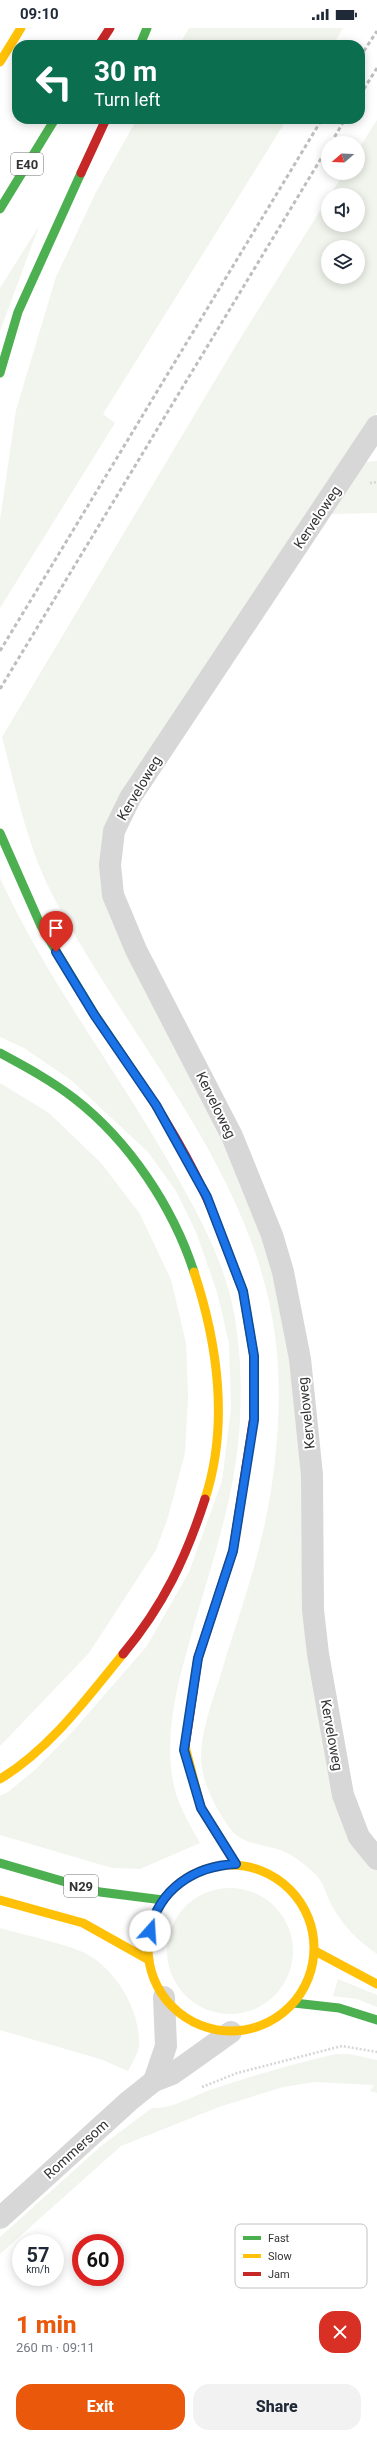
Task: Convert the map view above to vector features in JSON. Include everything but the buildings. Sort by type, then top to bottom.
[{"type":"main road","points":[[14,40],[21,28]]},
{"type":"main road","points":[[103,40],[110,28]]},
{"type":"main road","points":[[142,40],[148,28]]},
{"type":"main road","points":[[0,62],[12,43]]},
{"type":"main road","name":"E40","points":[[0,209],[51,124]]},
{"type":"main road","points":[[0,373],[18,312],[104,124]]},
{"type":"main road","points":[[0,833],[41,926],[95,1016],[156,1105],[207,1197],[243,1291],[254,1356],[254,1420],[233,1551],[198,1658],[184,1750],[201,1808],[236,1864]]},
{"type":"main road","points":[[0,1053],[42,1075],[86,1108],[132,1155],[169,1209],[199,1279],[215,1344],[218,1406],[217,1446],[206,1498],[192,1542],[169,1589],[128,1650],[52,1736],[10,1774],[0,1779]]},
{"type":"main road","name":"N29","points":[[0,1863],[100,1892],[163,1900]]},
{"type":"main road","points":[[236,1864],[256,1868],[270,1874],[286,1885],[300,1901],[308,1917],[313,1935],[315,1951],[311,1972],[294,2003],[271,2021],[256,2028],[231,2032],[212,2029],[196,2024],[180,2013],[164,1997],[154,1981],[149,1960],[148,1941],[153,1921],[163,1900],[181,1881],[195,1873],[221,1865],[236,1864]]},
{"type":"main road","name":"N29","points":[[0,1900],[83,1923],[149,1960]]},
{"type":"main road","points":[[315,1951],[377,1984]]},
{"type":"main road","points":[[294,2003],[339,2008],[377,2020]]},
{"type":"street","name":"Kerveloweg","points":[[377,426],[130,798],[114,831],[110,865],[113,895],[136,950],[232,1136],[272,1235],[283,1272],[300,1359],[312,1475],[313,1610],[318,1654],[343,1795],[360,1837],[377,1859]]},
{"type":"street","points":[[154,2082],[166,2046],[164,1997]]},
{"type":"street","name":"Rommersom","points":[[0,2218],[129,2101],[154,2082],[172,2074],[231,2032]]},
{"type":"path","points":[[195,2090],[237,2073],[342,2046],[377,2052]]},
{"type":"shaded area","points":[[189,28],[343,28],[336,40],[182,40]]},
{"type":"shaded area","points":[[377,120],[377,412],[102,843],[274,1265],[299,1421],[321,1727],[377,1868],[377,1954],[357,1938],[346,1926],[331,1904],[320,1880],[305,1865],[294,1857],[280,1850],[242,1839],[231,1830],[218,1810],[205,1781],[201,1763],[201,1751],[205,1727],[255,1564],[270,1497],[277,1442],[279,1386],[275,1335],[262,1275],[241,1217],[215,1161],[150,1053],[82,948],[43,876],[23,817],[2,737],[238,342],[321,209],[321,232],[365,232],[365,188],[334,188],[340,180],[365,180],[365,139]]},
{"type":"shaded area","points":[[134,124],[284,124],[103,414],[115,423],[0,608],[0,520],[16,410],[56,277],[96,192]]},
{"type":"shaded area","points":[[39,226],[0,331],[0,288]]},
{"type":"shaded area","points":[[377,461],[377,513],[331,514],[366,462]]},
{"type":"shaded area","points":[[0,878],[19,917],[40,954],[132,1101],[192,1204],[208,1235],[221,1266],[231,1299],[236,1328],[240,1358],[241,1403],[238,1446],[234,1473],[229,1500],[215,1553],[178,1685],[174,1703],[170,1739],[172,1776],[176,1794],[200,1843],[140,1869],[112,1868],[0,1835],[0,1796],[8,1792],[36,1769],[74,1730],[147,1646],[189,1572],[222,1481],[231,1409],[229,1343],[217,1292],[196,1232],[176,1191],[148,1152],[71,1080],[24,1048],[0,1037]]},
{"type":"shaded area","points":[[0,1083],[49,1113],[101,1163],[140,1214],[171,1280],[186,1343],[188,1397],[185,1453],[168,1517],[156,1550],[89,1653],[0,1746]]},
{"type":"shaded area","points":[[236,1888],[260,1895],[275,1906],[286,1921],[292,1939],[292,1963],[286,1981],[275,1996],[260,2007],[242,2013],[224,2014],[200,2007],[185,1996],[174,1981],[168,1963],[167,1945],[174,1921],[185,1906],[200,1895],[218,1889]]},
{"type":"shaded area","points":[[0,1928],[76,1949],[96,1960],[107,1969],[124,1992],[131,2005],[139,2033],[139,2046],[128,2071],[100,2059],[0,2030]]},
{"type":"shaded area","points":[[338,1979],[377,1995],[377,2007],[357,1999],[333,1996]]},
{"type":"shaded area","points":[[336,2054],[350,2054],[377,2060],[377,2093],[370,2091],[374,2085],[315,2082],[283,2087],[219,2107],[121,2146],[22,2234],[12,2234],[12,2243],[0,2254],[0,2237],[101,2146],[152,2108],[174,2105],[210,2090],[288,2066]]},
{"type":"railway","points":[[365,49],[377,31]]},
{"type":"railway","points":[[365,87],[377,68]]},
{"type":"railway","points":[[0,651],[319,124]]},
{"type":"railway","points":[[335,136],[342,124]]},
{"type":"railway","points":[[0,689],[321,159]]},
{"type":"traffic: fast","points":[[142,40],[147,28]]},
{"type":"traffic: fast","points":[[0,209],[52,124]]},
{"type":"traffic: fast","points":[[0,373],[18,312],[81,173]]},
{"type":"traffic: fast","points":[[0,833],[41,926],[95,1015],[139,1080]]},
{"type":"traffic: fast","points":[[0,1053],[39,1074],[75,1099],[95,1116],[131,1155],[147,1177],[174,1223],[194,1272]]},
{"type":"traffic: fast","points":[[217,1223],[243,1291],[254,1357],[254,1416]]},
{"type":"traffic: fast","points":[[0,1863],[100,1892],[163,1900]]},
{"type":"traffic: fast","points":[[294,2003],[339,2008],[377,2020]]},
{"type":"traffic: slow","points":[[14,40],[21,28]]},
{"type":"traffic: slow","points":[[0,62],[12,43]]},
{"type":"traffic: slow","points":[[194,1272],[209,1328],[218,1385],[217,1443],[205,1499]]},
{"type":"traffic: slow","points":[[0,1779],[35,1753],[67,1722],[123,1654]]},
{"type":"traffic: slow","points":[[185,1746],[201,1808],[236,1864]]},
{"type":"traffic: slow","points":[[223,1865],[239,1865],[263,1871],[290,1889],[308,1916],[314,1940],[314,1948],[314,1956],[308,1980],[290,2007],[263,2025],[239,2031],[223,2031],[199,2025],[178,2012],[167,2001],[154,1980],[148,1956],[148,1940],[154,1916],[167,1895],[178,1884],[199,1871],[223,1865]]},
{"type":"traffic: slow","points":[[0,1900],[83,1923],[149,1960]]},
{"type":"traffic: slow","points":[[315,1951],[377,1984]]},
{"type":"traffic: jam","points":[[102,40],[110,28]]},
{"type":"traffic: jam","points":[[81,173],[104,124]]},
{"type":"traffic: jam","points":[[139,1080],[192,1167],[217,1223]]},
{"type":"traffic: jam","points":[[185,1746],[198,1658],[233,1551],[254,1416]]},
{"type":"traffic: jam","points":[[123,1654],[150,1618],[172,1581],[190,1541],[205,1499]]},
{"type":"route","points":[[56,952],[95,1016],[156,1105],[207,1197],[243,1291],[254,1356],[254,1420],[233,1551],[198,1658],[184,1750],[201,1808],[236,1864],[221,1865],[205,1869],[181,1881],[163,1900],[150,1931]]}]
